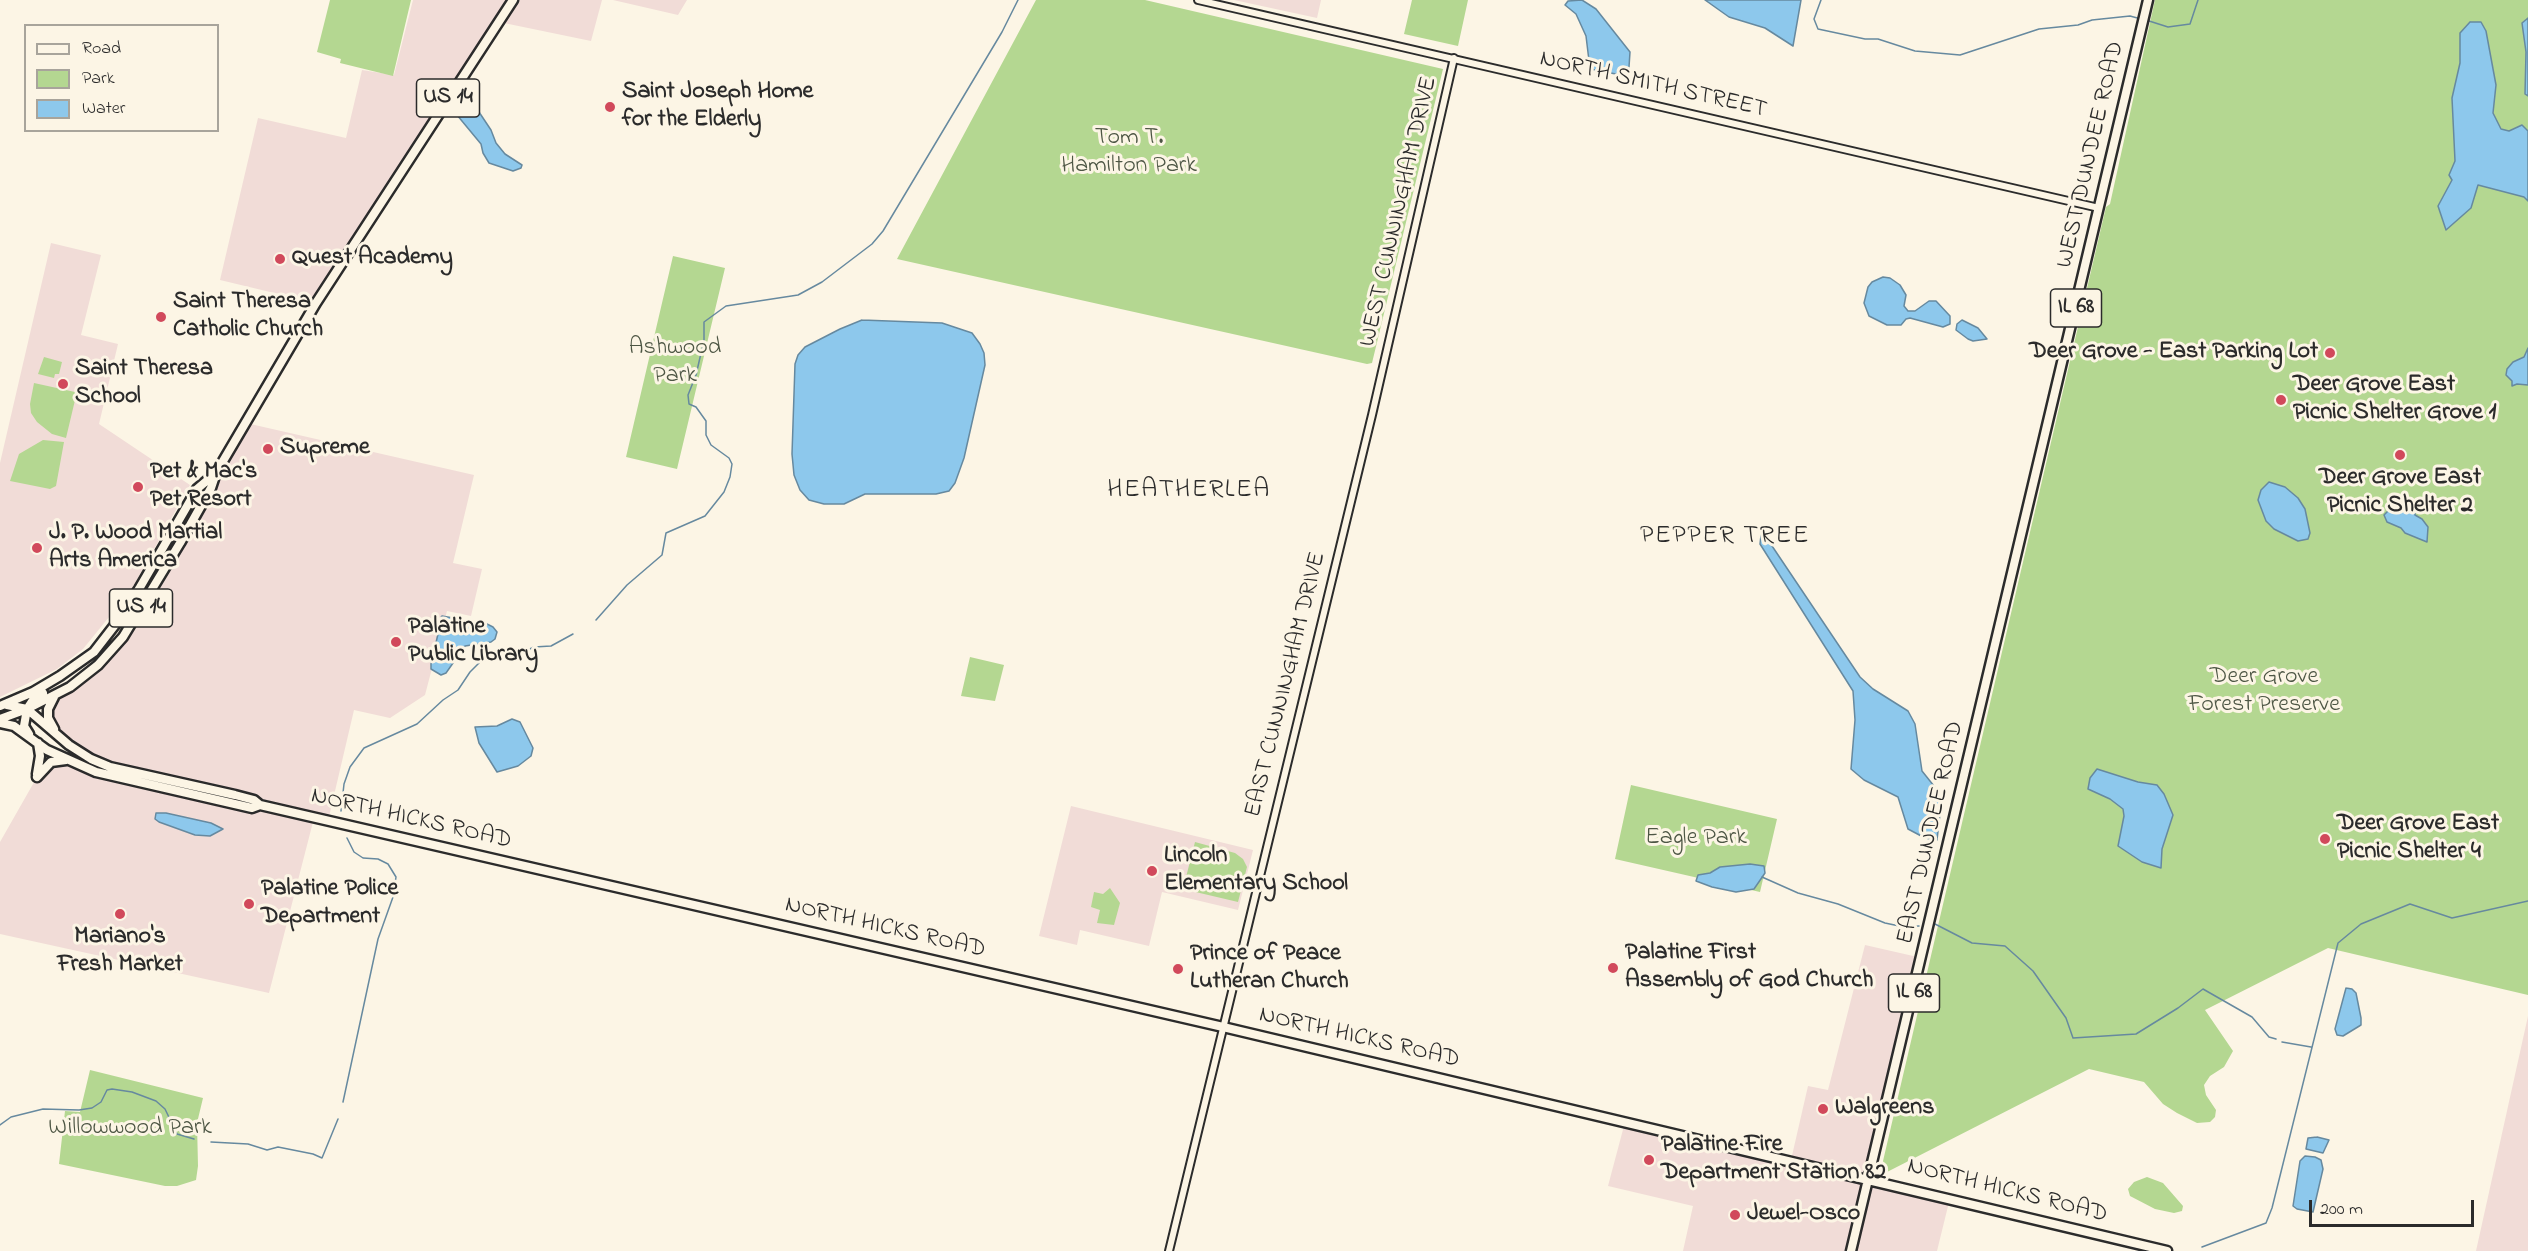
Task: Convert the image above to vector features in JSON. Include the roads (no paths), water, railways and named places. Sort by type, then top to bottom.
[{"type":"main road","name":"US 14","points":[[0,721],[56,695],[98,665],[123,637],[180,543],[211,488],[216,473],[320,297],[513,0]]},
{"type":"main road","name":"WEST DUNDEE ROAD","points":[[2023,528],[2148,0]]},
{"type":"main road","name":"US 14","points":[[4,706],[71,669],[94,652],[144,581],[197,489],[216,473]]},
{"type":"main road","name":"EAST DUNDEE ROAD","points":[[1851,1251],[2023,528]]},
{"type":"main road","points":[[68,760],[51,762],[37,777],[40,756],[34,740],[24,726],[27,709],[35,697],[66,679],[71,669]]},
{"type":"main road","points":[[56,695],[50,702],[48,718],[57,735]]},
{"type":"main road","points":[[4,706],[27,709]]},
{"type":"main road","name":"NORTH HICKS ROAD","points":[[27,709],[57,735],[91,759],[110,767],[235,795],[254,800],[260,805],[1223,1027],[2167,1251]]},
{"type":"main road","name":"NORTH HICKS ROAD","points":[[0,721],[14,726],[68,760],[96,772],[252,808],[260,805]]},
{"type":"main road","points":[[120,778],[123,775],[140,773]]},
{"type":"street","name":"NORTH SMITH STREET","points":[[1198,0],[2099,208]]},
{"type":"street","name":"WEST CUNNINGHAM DRIVE","points":[[1381,374],[1454,58]]},
{"type":"street","name":"EAST CUNNINGHAM DRIVE","points":[[1169,1251],[1381,374]]},
{"type":"water","points":[[1582,0],[1596,9],[1630,52],[1629,67],[1621,75],[1590,69],[1586,36],[1576,14],[1565,5],[1568,1]]},
{"type":"water","points":[[1705,0],[1801,0],[1793,46],[1765,28],[1729,17]]},
{"type":"water","points":[[2528,18],[2528,96],[2525,94],[2526,52],[2522,23]]},
{"type":"water","points":[[2470,22],[2481,22],[2486,31],[2496,85],[2493,113],[2501,129],[2509,131],[2522,125],[2528,131],[2528,201],[2524,197],[2478,185],[2471,208],[2446,230],[2438,206],[2452,180],[2449,175],[2455,161],[2452,98],[2460,63],[2460,33]]},
{"type":"water","points":[[463,106],[479,112],[491,130],[496,143],[505,154],[522,165],[521,168],[513,171],[489,163],[481,144],[457,115]]},
{"type":"water","points":[[1883,277],[1890,278],[1900,285],[1906,295],[1904,306],[1908,311],[1915,311],[1929,301],[1936,301],[1950,316],[1950,324],[1943,327],[1910,318],[1901,325],[1887,325],[1869,316],[1864,303],[1868,287],[1872,282]]},
{"type":"water","points":[[862,320],[942,323],[972,333],[980,344],[984,353],[985,365],[964,458],[955,483],[949,491],[936,494],[865,494],[844,504],[824,504],[809,500],[800,490],[794,475],[792,454],[795,364],[798,355],[805,347]]},
{"type":"water","points":[[1962,320],[1978,328],[1987,339],[1973,341],[1956,330],[1957,324]]},
{"type":"water","points":[[2528,348],[2528,385],[2512,386],[2512,381],[2506,375],[2507,369],[2513,362],[2524,357]]},
{"type":"water","points":[[2269,482],[2285,487],[2298,498],[2305,509],[2310,533],[2308,539],[2298,541],[2274,529],[2266,521],[2258,500],[2261,490]]},
{"type":"water","points":[[2394,505],[2415,511],[2415,515],[2422,519],[2428,527],[2427,542],[2387,522],[2384,515]]},
{"type":"water","points":[[1761,535],[1766,537],[1860,677],[1873,689],[1908,711],[1915,724],[1922,771],[1942,796],[1937,840],[1925,838],[1908,829],[1898,797],[1864,780],[1851,769],[1855,720],[1853,691],[1760,544]]},
{"type":"water","points":[[442,616],[487,624],[497,632],[495,639],[491,642],[465,646],[446,673],[441,675],[431,669],[431,664],[438,634],[436,625]]},
{"type":"water","points":[[512,719],[520,722],[533,748],[531,756],[518,766],[497,772],[479,743],[475,727],[497,726]]},
{"type":"water","points":[[2097,769],[2138,782],[2157,785],[2164,794],[2173,815],[2162,849],[2161,868],[2142,862],[2118,846],[2124,816],[2123,809],[2110,799],[2088,789],[2090,778]]},
{"type":"water","points":[[156,813],[211,823],[223,829],[210,836],[195,835],[159,822],[155,819]]},
{"type":"water","points":[[1750,864],[1764,866],[1765,873],[1754,889],[1736,892],[1696,881],[1698,875],[1710,873],[1720,867]]},
{"type":"water","points":[[2346,988],[2356,993],[2361,1025],[2343,1036],[2337,1035],[2335,1029]]},
{"type":"water","points":[[2317,1137],[2329,1140],[2323,1153],[2306,1149],[2308,1138]]},
{"type":"water","points":[[2305,1156],[2321,1160],[2323,1169],[2313,1212],[2293,1206],[2300,1161]]},
{"type":"waterway","points":[[596,620],[627,585],[662,555],[666,533],[705,516],[724,492],[730,477],[732,464],[729,458],[711,445],[706,435],[706,421],[696,407],[689,404],[688,395],[696,375],[704,340],[704,322],[726,306],[798,295],[822,282],[872,244],[883,231],[1002,32],[1018,0]]},
{"type":"waterway","points":[[1821,0],[1814,19],[1818,29],[1865,39],[1878,39],[1915,51],[1960,55],[2039,29],[2130,16],[2141,19]]},
{"type":"waterway","points":[[2146,20],[2168,27],[2190,24],[2198,0]]},
{"type":"waterway","points":[[341,811],[344,784],[350,767],[364,748],[417,724],[443,700],[458,690],[480,662],[506,654],[519,654],[534,647],[551,646],[573,634]]},
{"type":"waterway","points":[[343,1102],[378,939],[393,897],[396,877],[388,864],[378,859],[363,858],[354,852],[347,838]]},
{"type":"waterway","points":[[1762,877],[1798,893],[1838,904],[1885,923],[1904,927],[1919,926]]},
{"type":"waterway","points":[[2202,1247],[2266,1223],[2272,1208],[2338,943],[2361,924],[2410,904],[2452,918],[2528,901]]},
{"type":"waterway","points":[[1935,924],[1972,943],[2005,946],[2033,971],[2066,1018],[2073,1038],[2136,1034],[2178,1008],[2203,989],[2252,1017],[2269,1037],[2276,1039]]},
{"type":"waterway","points":[[2282,1042],[2311,1047]]},
{"type":"waterway","points":[[0,1125],[11,1117],[43,1109],[92,1108],[101,1102],[107,1090],[112,1089],[132,1092],[156,1101],[165,1109],[177,1134],[194,1139]]},
{"type":"waterway","points":[[211,1142],[248,1144],[267,1150],[278,1147],[322,1158],[338,1119]]},
{"type":"place","name":"Saint Joseph Home for the Elderly","points":[[610,107]]},
{"type":"place","name":"Quest Academy","points":[[280,259]]},
{"type":"place","name":"Saint Theresa Catholic Church","points":[[161,317]]},
{"type":"place","name":"Deer Grove - East Parking Lot","points":[[2330,353]]},
{"type":"place","name":"Saint Theresa School","points":[[63,384]]},
{"type":"place","name":"Deer Grove East Picnic Shelter Grove 1","points":[[2281,400]]},
{"type":"place","name":"Supreme","points":[[268,449]]},
{"type":"place","name":"Deer Grove East Picnic Shelter 2","points":[[2400,455]]},
{"type":"place","name":"Pet & Mac's Pet Resort","points":[[138,487]]},
{"type":"place","name":"J. P. Wood Martial Arts America","points":[[37,548]]},
{"type":"place","name":"Palatine Public Library","points":[[396,642]]},
{"type":"place","name":"Deer Grove East Picnic Shelter 4","points":[[2325,839]]},
{"type":"place","name":"Lincoln Elementary School","points":[[1152,871]]},
{"type":"place","name":"Palatine Police Department","points":[[249,904]]},
{"type":"place","name":"Mariano's Fresh Market","points":[[120,914]]},
{"type":"place","name":"Palatine First Assembly of God Church","points":[[1613,968]]},
{"type":"place","name":"Prince of Peace Lutheran Church","points":[[1178,969]]},
{"type":"place","name":"Walgreens","points":[[1823,1109]]},
{"type":"place","name":"Palatine Fire Department Station 82","points":[[1649,1160]]},
{"type":"place","name":"Jewel-Osco","points":[[1735,1215]]},
{"type":"district","name":"HEATHERLEA","points":[[1189,492]]},
{"type":"district","name":"PEPPER TREE","points":[[1725,538]]},
{"type":"park label","name":"Tom T. Hamilton Park","points":[[1129,153]]},
{"type":"park label","name":"Ashwood Park","points":[[675,363]]},
{"type":"park label","name":"Deer Grove Forest Preserve","points":[[2264,692]]},
{"type":"park label","name":"Eagle Park","points":[[1696,839]]},
{"type":"park label","name":"Willowwood Park","points":[[130,1129]]}]
